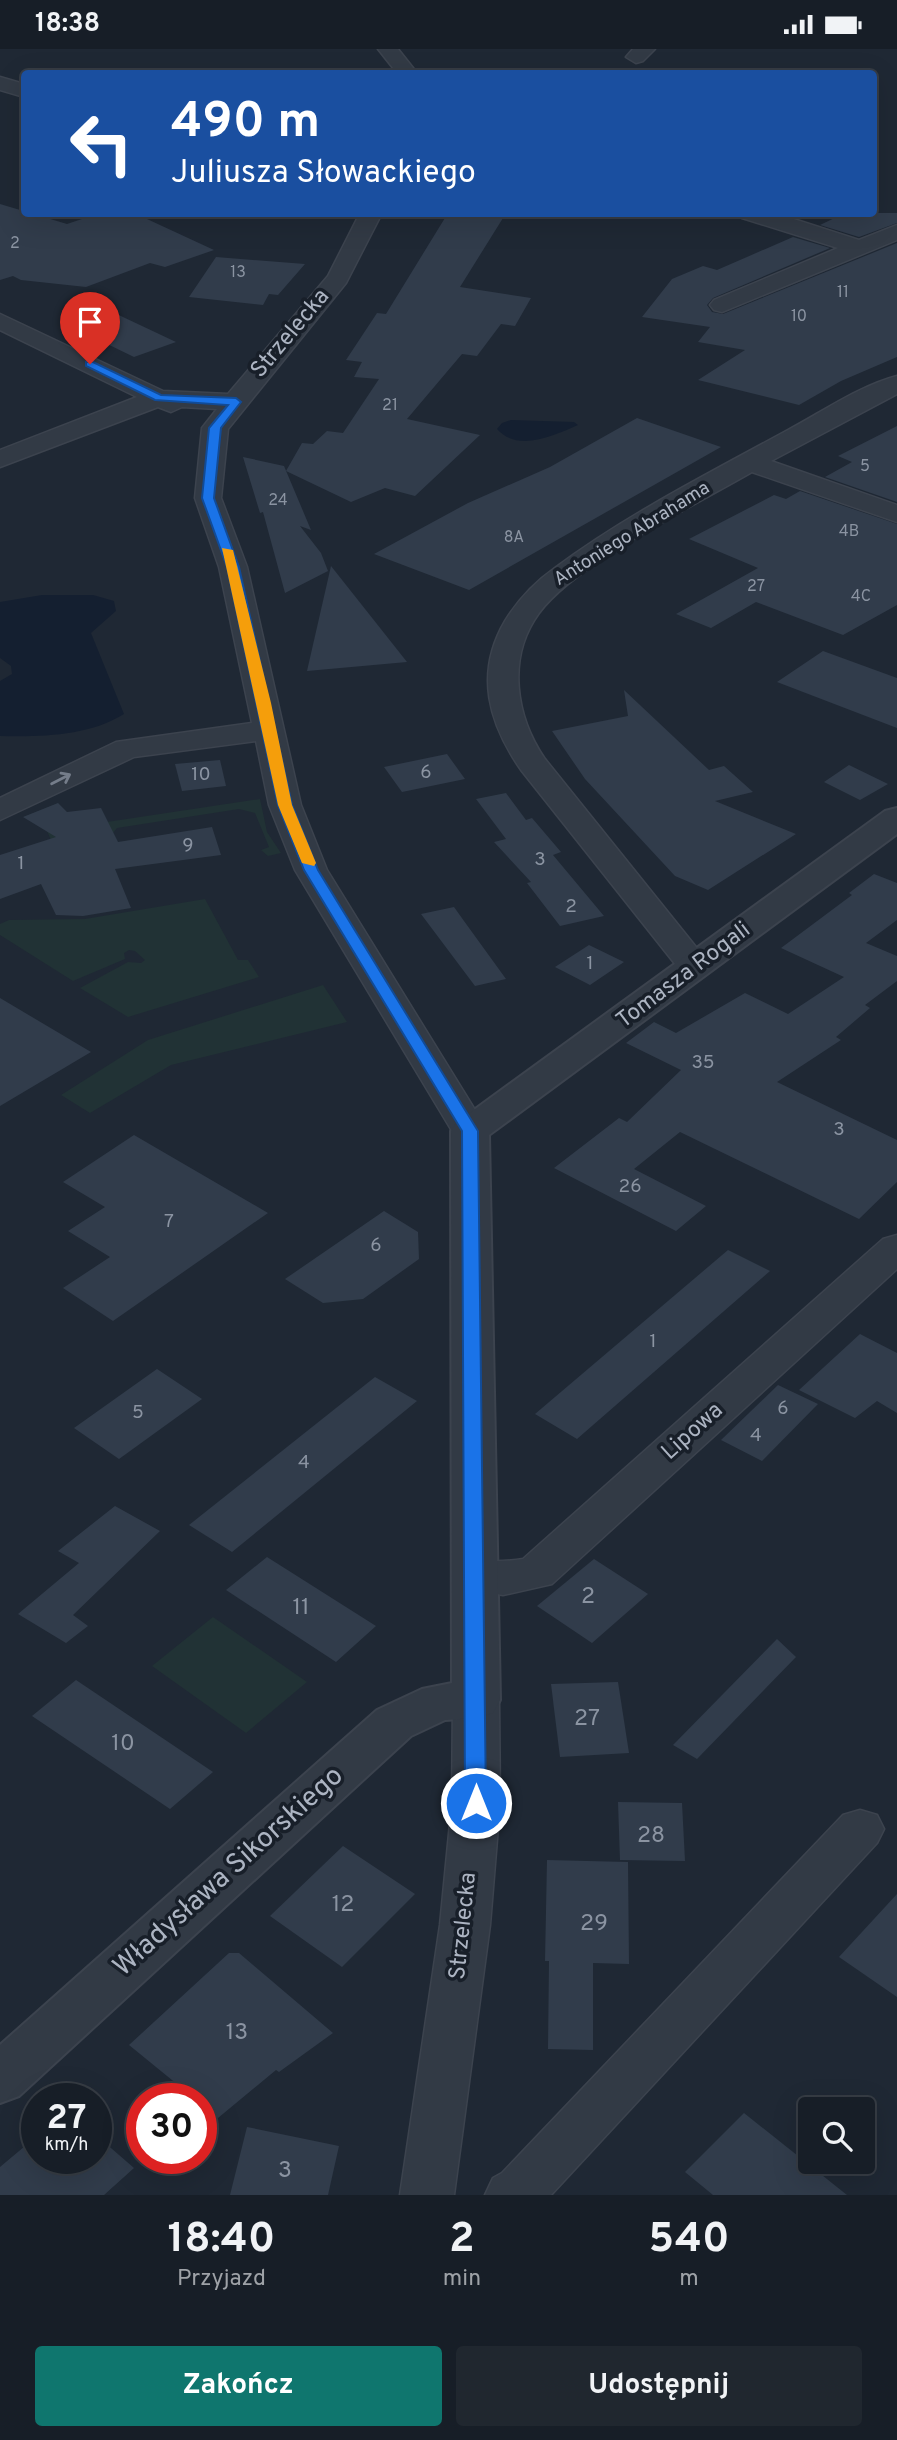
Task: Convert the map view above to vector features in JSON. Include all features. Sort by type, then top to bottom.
[{"type":"street","points":[[388,49],[405,70]]},
{"type":"street","points":[[0,83],[21,90]]},
{"type":"street","points":[[763,217],[861,247]]},
{"type":"street","name":"Strzelecka","points":[[215,428],[338,278],[362,218]]},
{"type":"street","points":[[722,305],[897,232]]},
{"type":"street","points":[[0,321],[215,428],[208,498],[233,567],[285,805],[311,870],[470,1131]]},
{"type":"street","name":"Antoniego Abrahama","points":[[695,967],[531,763],[510,727],[504,689],[505,655],[519,620],[551,585],[599,551],[827,418],[897,384]]},
{"type":"street","points":[[0,459],[159,398],[236,402]]},
{"type":"street","points":[[749,462],[897,514]]},
{"type":"street","points":[[0,810],[127,749],[270,730]]},
{"type":"street","name":"Tomasza Rogali","points":[[470,1131],[897,818]]},
{"type":"street","name":"Strzelecka","points":[[427,2195],[465,1925],[476,1803],[470,1131]]},
{"type":"street","name":"Lipowa","points":[[474,1577],[503,1579],[536,1573],[897,1248]]},
{"type":"street","name":"Władysława Sikorskiego","points":[[0,2079],[394,1723],[439,1702],[476,1700]]},
{"type":"street","points":[[512,2195],[521,2190],[860,1829]]},
{"type":"shaded area","points":[[260,799],[267,832],[281,853],[268,856],[261,850],[269,847],[255,813],[239,809],[117,828],[104,844],[66,874],[47,831]]},
{"type":"shaded area","points":[[205,899],[238,960],[248,960],[259,977],[128,1017],[80,988],[128,962],[141,963],[145,960],[135,951],[129,950],[124,953],[125,959],[73,981],[0,935],[0,924],[9,920],[85,919]]},
{"type":"shaded area","points":[[323,985],[347,1022],[171,1065],[90,1113],[61,1095],[148,1040]]},
{"type":"shaded area","points":[[213,1617],[307,1682],[246,1733],[152,1666]]},
{"type":"water","points":[[511,420],[574,422],[578,425],[548,437],[526,441],[515,440],[497,429],[502,423]]},
{"type":"water","points":[[42,595],[93,595],[114,601],[116,611],[91,633],[124,714],[96,727],[64,734],[0,736],[0,681],[12,674],[11,666],[0,658],[0,602]]},
{"type":"building","points":[[0,204],[21,210],[21,217],[44,217],[67,224],[88,217],[143,217],[214,250],[165,267],[150,263],[86,287],[21,280],[13,276],[0,280]]},
{"type":"building","points":[[877,213],[897,213],[897,223],[859,237],[820,225],[837,217],[877,217]]},
{"type":"building","points":[[446,217],[503,218],[460,287],[531,298],[515,326],[501,324],[477,356],[462,354],[407,419],[480,435],[415,496],[385,488],[351,502],[286,471],[302,443],[313,444],[327,431],[343,433],[379,379],[354,377],[362,362],[346,360],[377,313],[386,314]]},
{"type":"building","points":[[793,237],[830,248],[713,298],[707,305],[712,312],[723,314],[897,243],[897,357],[841,381],[799,405],[698,380],[745,350],[698,342],[710,327],[642,317],[672,279],[703,266],[717,270]]},
{"type":"building","points":[[216,257],[305,264],[278,295],[269,294],[263,305],[189,297]]},
{"type":"building","points":[[106,309],[176,342],[134,357],[64,323]]},
{"type":"building","points":[[637,418],[721,447],[469,590],[374,554],[468,503],[550,467]]},
{"type":"building","points":[[897,426],[897,502],[825,477],[852,462],[838,456]]},
{"type":"building","points":[[243,457],[284,466],[311,530],[300,526],[321,553],[328,571],[285,593],[263,512],[260,513]]},
{"type":"building","points":[[800,491],[897,524],[897,605],[843,635],[756,602],[711,628],[676,614],[758,568],[689,539],[774,495],[786,499]]},
{"type":"building","points":[[331,566],[407,662],[307,671]]},
{"type":"building","points":[[823,651],[897,678],[897,728],[777,682]]},
{"type":"building","points":[[624,690],[709,770],[724,766],[753,792],[715,801],[796,834],[708,890],[675,876],[585,779],[552,731],[628,716]]},
{"type":"building","points":[[447,754],[465,779],[402,792],[384,767]]},
{"type":"building","points":[[220,760],[226,786],[182,791],[175,764]]},
{"type":"building","points":[[849,765],[888,784],[860,800],[824,782]]},
{"type":"building","points":[[506,793],[526,820],[532,818],[561,852],[553,855],[604,916],[560,926],[527,883],[531,882],[494,842],[506,839],[476,799]]},
{"type":"building","points":[[58,803],[67,812],[101,808],[118,842],[212,827],[221,855],[115,869],[131,908],[83,916],[56,915],[41,884],[0,899],[0,855],[56,837],[23,817]]},
{"type":"building","points":[[874,874],[897,883],[897,920],[866,943],[897,956],[897,981],[865,1005],[870,1008],[836,1037],[841,1040],[777,1082],[897,1140],[897,1182],[859,1219],[680,1132],[634,1169],[706,1206],[676,1231],[554,1168],[619,1118],[627,1122],[681,1070],[626,1043],[654,1022],[676,1033],[745,993],[788,1014],[844,977],[781,948],[852,895],[849,893]]},
{"type":"building","points":[[454,907],[506,979],[475,986],[421,914]]},
{"type":"building","points":[[589,945],[624,962],[590,985],[555,967]]},
{"type":"building","points":[[0,998],[91,1052],[0,1106]]},
{"type":"building","points":[[134,1135],[268,1213],[113,1321],[63,1288],[110,1257],[68,1231],[105,1207],[63,1182]]},
{"type":"building","points":[[384,1211],[418,1232],[419,1259],[363,1299],[323,1303],[285,1279]]},
{"type":"building","points":[[728,1250],[770,1271],[577,1439],[535,1414]]},
{"type":"building","points":[[860,1334],[897,1353],[897,1413],[877,1401],[855,1418],[799,1390]]},
{"type":"building","points":[[157,1369],[202,1399],[119,1459],[74,1428]]},
{"type":"building","points":[[375,1377],[417,1401],[232,1552],[189,1525]]},
{"type":"building","points":[[778,1385],[818,1404],[762,1461],[721,1440]]},
{"type":"building","points":[[115,1506],[160,1531],[73,1615],[88,1626],[66,1643],[18,1614],[79,1563],[58,1551]]},
{"type":"building","points":[[267,1557],[376,1626],[336,1662],[226,1590]]},
{"type":"building","points":[[594,1559],[648,1594],[592,1643],[537,1606]]},
{"type":"building","points":[[777,1639],[796,1657],[697,1759],[673,1745]]},
{"type":"building","points":[[76,1680],[213,1772],[170,1809],[32,1716]]},
{"type":"building","points":[[618,1682],[629,1753],[560,1757],[551,1684]]},
{"type":"building","points":[[618,1802],[682,1803],[685,1861],[620,1860]]},
{"type":"building","points":[[343,1846],[415,1894],[342,1967],[270,1916]]},
{"type":"building","points":[[547,1860],[628,1862],[629,1964],[593,1963],[593,2050],[548,2049],[549,1961],[545,1961]]},
{"type":"building","points":[[897,1894],[897,1997],[839,1957]]},
{"type":"building","points":[[229,1953],[239,1953],[333,2033],[279,2072],[276,2070],[218,2118],[217,2083],[176,2083],[129,2045]]},
{"type":"building","points":[[744,2113],[798,2156],[798,2174],[821,2174],[847,2195],[713,2195],[685,2172]]},
{"type":"building","points":[[247,2127],[339,2146],[328,2195],[230,2195]]},
{"type":"building","points":[[21,2149],[21,2174],[112,2174],[112,2149],[126,2161],[127,2174],[104,2195],[0,2195],[0,2167]]},
{"type":"slow traffic","points":[[227,550],[264,703],[285,805],[309,863]]},
{"type":"route","points":[[90,364],[159,398],[236,402],[215,428],[208,498],[233,567],[285,805],[311,870],[470,1131],[476,1803]]}]
